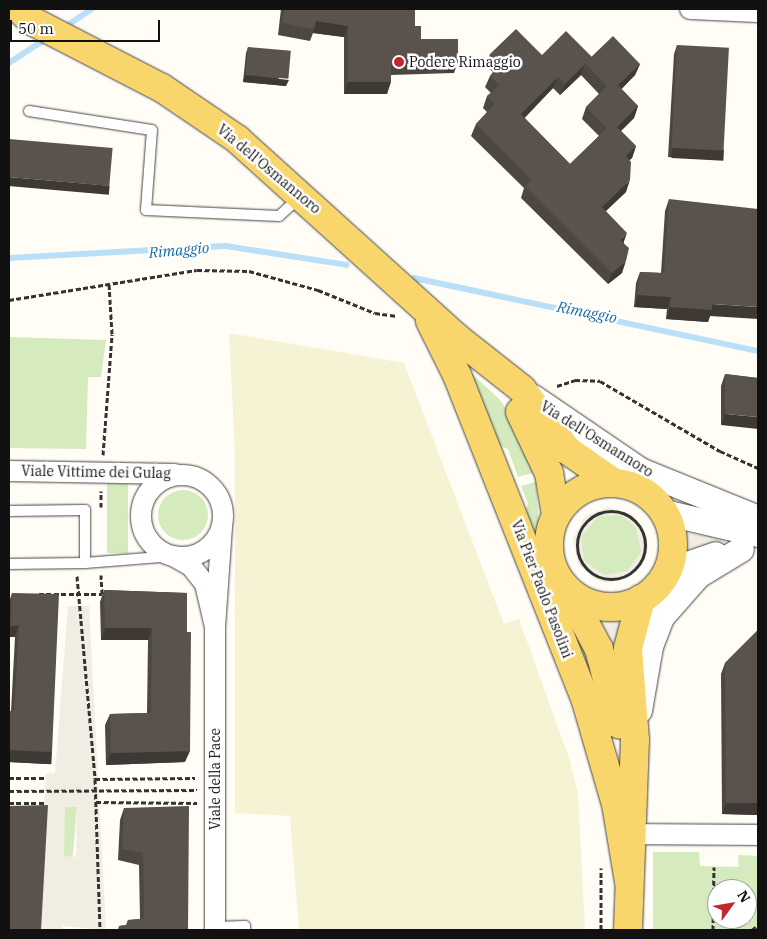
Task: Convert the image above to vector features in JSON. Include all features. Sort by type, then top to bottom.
[{"type":"main road","name":"Via dell'Osmannoro","points":[[28,16],[201,113],[302,196],[403,289],[413,313],[456,337],[522,389],[567,450],[613,482],[642,491],[664,512]]},
{"type":"main road","name":"Via Pier Paolo Pasolini","points":[[413,313],[458,375],[586,701],[616,804],[629,882]]},
{"type":"main road","name":"Via dell'Osmannoro","points":[[456,337],[510,398],[537,442],[556,515],[549,545],[551,560],[566,587]]},
{"type":"main road","name":"Via dell'Osmannoro","points":[[556,515],[574,495],[613,482]]},
{"type":"main road","points":[[566,587],[601,606],[622,606],[641,599],[664,578],[673,545],[664,512]]},
{"type":"main road","name":"Via Pier Paolo Pasolini","points":[[566,587],[599,649],[616,708],[629,843]]},
{"type":"main road","name":"Via Pier Paolo Pasolini","points":[[628,930],[629,843],[635,740],[628,648],[641,599]]},
{"type":"street","points":[[690,9],[758,12]]},
{"type":"street","name":"Via dell'Osmannoro","points":[[522,389],[640,470],[758,518]]},
{"type":"street","name":"Viale Vittime dei Gulag","points":[[9,470],[102,470],[184,475]]},
{"type":"street","points":[[184,475],[202,480],[215,492],[223,518],[211,545],[193,555],[173,556],[148,538],[141,508],[155,484],[184,475]]},
{"type":"street","points":[[664,512],[753,542]]},
{"type":"street","name":"Viale della Pace","points":[[215,929],[215,627],[223,518]]},
{"type":"street","points":[[664,578],[701,558],[753,542]]},
{"type":"street","name":"Via Pier Paolo Pasolini","points":[[635,740],[650,646],[661,617],[698,575],[753,542]]},
{"type":"street","name":"Viale della Pace","points":[[173,556],[191,566],[205,584],[215,627]]},
{"type":"street","points":[[629,843],[758,835]]},
{"type":"lane","points":[[28,111],[152,130],[146,210],[279,216],[302,196]]},
{"type":"lane","points":[[9,511],[85,510],[81,563]]},
{"type":"lane","points":[[9,564],[81,563],[173,556]]},
{"type":"lane","points":[[215,929],[245,926],[245,930]]},
{"type":"path","points":[[9,300],[197,270],[249,271],[413,313]]},
{"type":"path","points":[[85,510],[101,510],[112,334],[109,283]]},
{"type":"path","points":[[552,392],[575,380],[600,381],[720,452],[758,468]]},
{"type":"path","points":[[604,511],[626,515],[642,532],[644,553],[624,576],[593,574],[578,556],[578,534],[593,516],[604,511]]},
{"type":"path","points":[[81,563],[95,778],[100,930]]},
{"type":"path","points":[[9,778],[46,778]]},
{"type":"path","points":[[95,778],[215,790]]},
{"type":"path","points":[[9,791],[215,790]]},
{"type":"path","points":[[96,802],[215,790]]},
{"type":"path","points":[[9,803],[45,802]]},
{"type":"path","points":[[713,930],[714,867]]},
{"type":"path","points":[[752,930],[758,925]]},
{"type":"shaded area","points":[[229,333],[404,363],[504,624],[519,619],[570,761],[578,793],[585,930],[299,930],[290,816],[235,813],[235,454]]},
{"type":"shaded area","points":[[609,507],[634,515],[647,536],[648,548],[645,559],[630,577],[607,583],[595,579],[578,564],[573,539],[585,516]],"holes":[[[620,515],[636,527],[641,552],[627,571],[604,575],[584,561],[581,536],[599,516]]]},
{"type":"shaded area","points":[[682,532],[723,539],[725,542],[680,555]]},
{"type":"shaded area","points":[[68,606],[89,606],[106,930],[63,926],[62,930],[37,930],[46,774],[55,773]],"holes":[[[65,807],[77,807],[76,857],[64,856]]]},
{"type":"shaded area","points":[[597,619],[623,621],[616,664]]},
{"type":"green space","points":[[9,337],[106,340],[101,377],[88,377],[86,449],[9,448]]},
{"type":"green space","points":[[461,363],[501,401],[517,426],[533,473],[518,477],[508,449],[491,443]]},
{"type":"green space","points":[[107,480],[128,480],[128,553],[107,553]]},
{"type":"green space","points":[[536,482],[542,566],[577,625],[609,725],[521,519],[528,504],[521,486]]},
{"type":"green space","points":[[178,490],[188,490],[201,497],[208,510],[208,520],[201,533],[188,540],[178,540],[169,536],[162,529],[158,520],[158,510],[162,501],[169,494]]},
{"type":"green space","points":[[611,514],[623,516],[633,523],[640,533],[642,545],[640,557],[633,567],[623,574],[611,576],[599,574],[589,567],[582,557],[580,545],[582,533],[589,523],[599,516]]},
{"type":"green space","points":[[65,806],[77,807],[73,858],[61,857]]},
{"type":"green space","points":[[653,852],[699,852],[700,866],[739,867],[738,855],[758,856],[758,930],[653,930]]},
{"type":"building","name":"Podere Rimaggio","points":[[284,9],[415,9],[415,26],[421,26],[421,39],[458,39],[458,62],[391,64],[391,82],[348,82],[348,26],[316,21],[314,29],[282,23]]},
{"type":"building","points":[[516,29],[542,55],[566,31],[592,57],[613,36],[640,64],[618,85],[638,106],[617,127],[636,146],[626,156],[631,162],[630,180],[602,207],[627,233],[620,240],[629,248],[626,261],[612,273],[525,186],[532,180],[476,124],[495,104],[487,96],[499,85],[490,76],[501,64],[490,54]],"holes":[[[585,64],[607,86],[586,107],[607,128],[570,164],[521,114],[558,77],[565,84]]]},
{"type":"building","points":[[677,45],[729,48],[724,151],[672,148]]},
{"type":"building","points":[[248,47],[291,51],[288,79],[246,75]]},
{"type":"building","points":[[9,139],[113,148],[109,186],[9,177]]},
{"type":"building","points":[[669,199],[758,209],[758,307],[712,304],[712,310],[670,307],[671,297],[638,295],[640,272],[664,273]]},
{"type":"building","points":[[725,374],[758,378],[758,417],[725,414]]},
{"type":"building","points":[[104,590],[187,593],[187,632],[191,632],[190,751],[111,753],[110,714],[151,713],[152,628],[105,628]]},
{"type":"building","points":[[12,593],[59,594],[52,752],[9,750],[9,711],[14,711],[19,625],[11,626]]},
{"type":"building","points":[[758,630],[758,803],[726,803],[725,663]]},
{"type":"building","points":[[48,805],[41,930],[9,930],[9,806]]},
{"type":"building","points":[[189,806],[188,930],[120,930],[119,926],[127,925],[128,920],[144,919],[143,853],[122,849],[124,808]]},
{"type":"waterway","points":[[62,29],[92,9]]},
{"type":"waterway","points":[[9,63],[47,38]]},
{"type":"waterway","name":"Rimaggio","points":[[9,258],[226,246],[347,265]]},
{"type":"waterway","name":"Rimaggio","points":[[414,278],[758,351]]},
{"type":"place","name":"Podere Rimaggio","points":[[399,62]]}]
